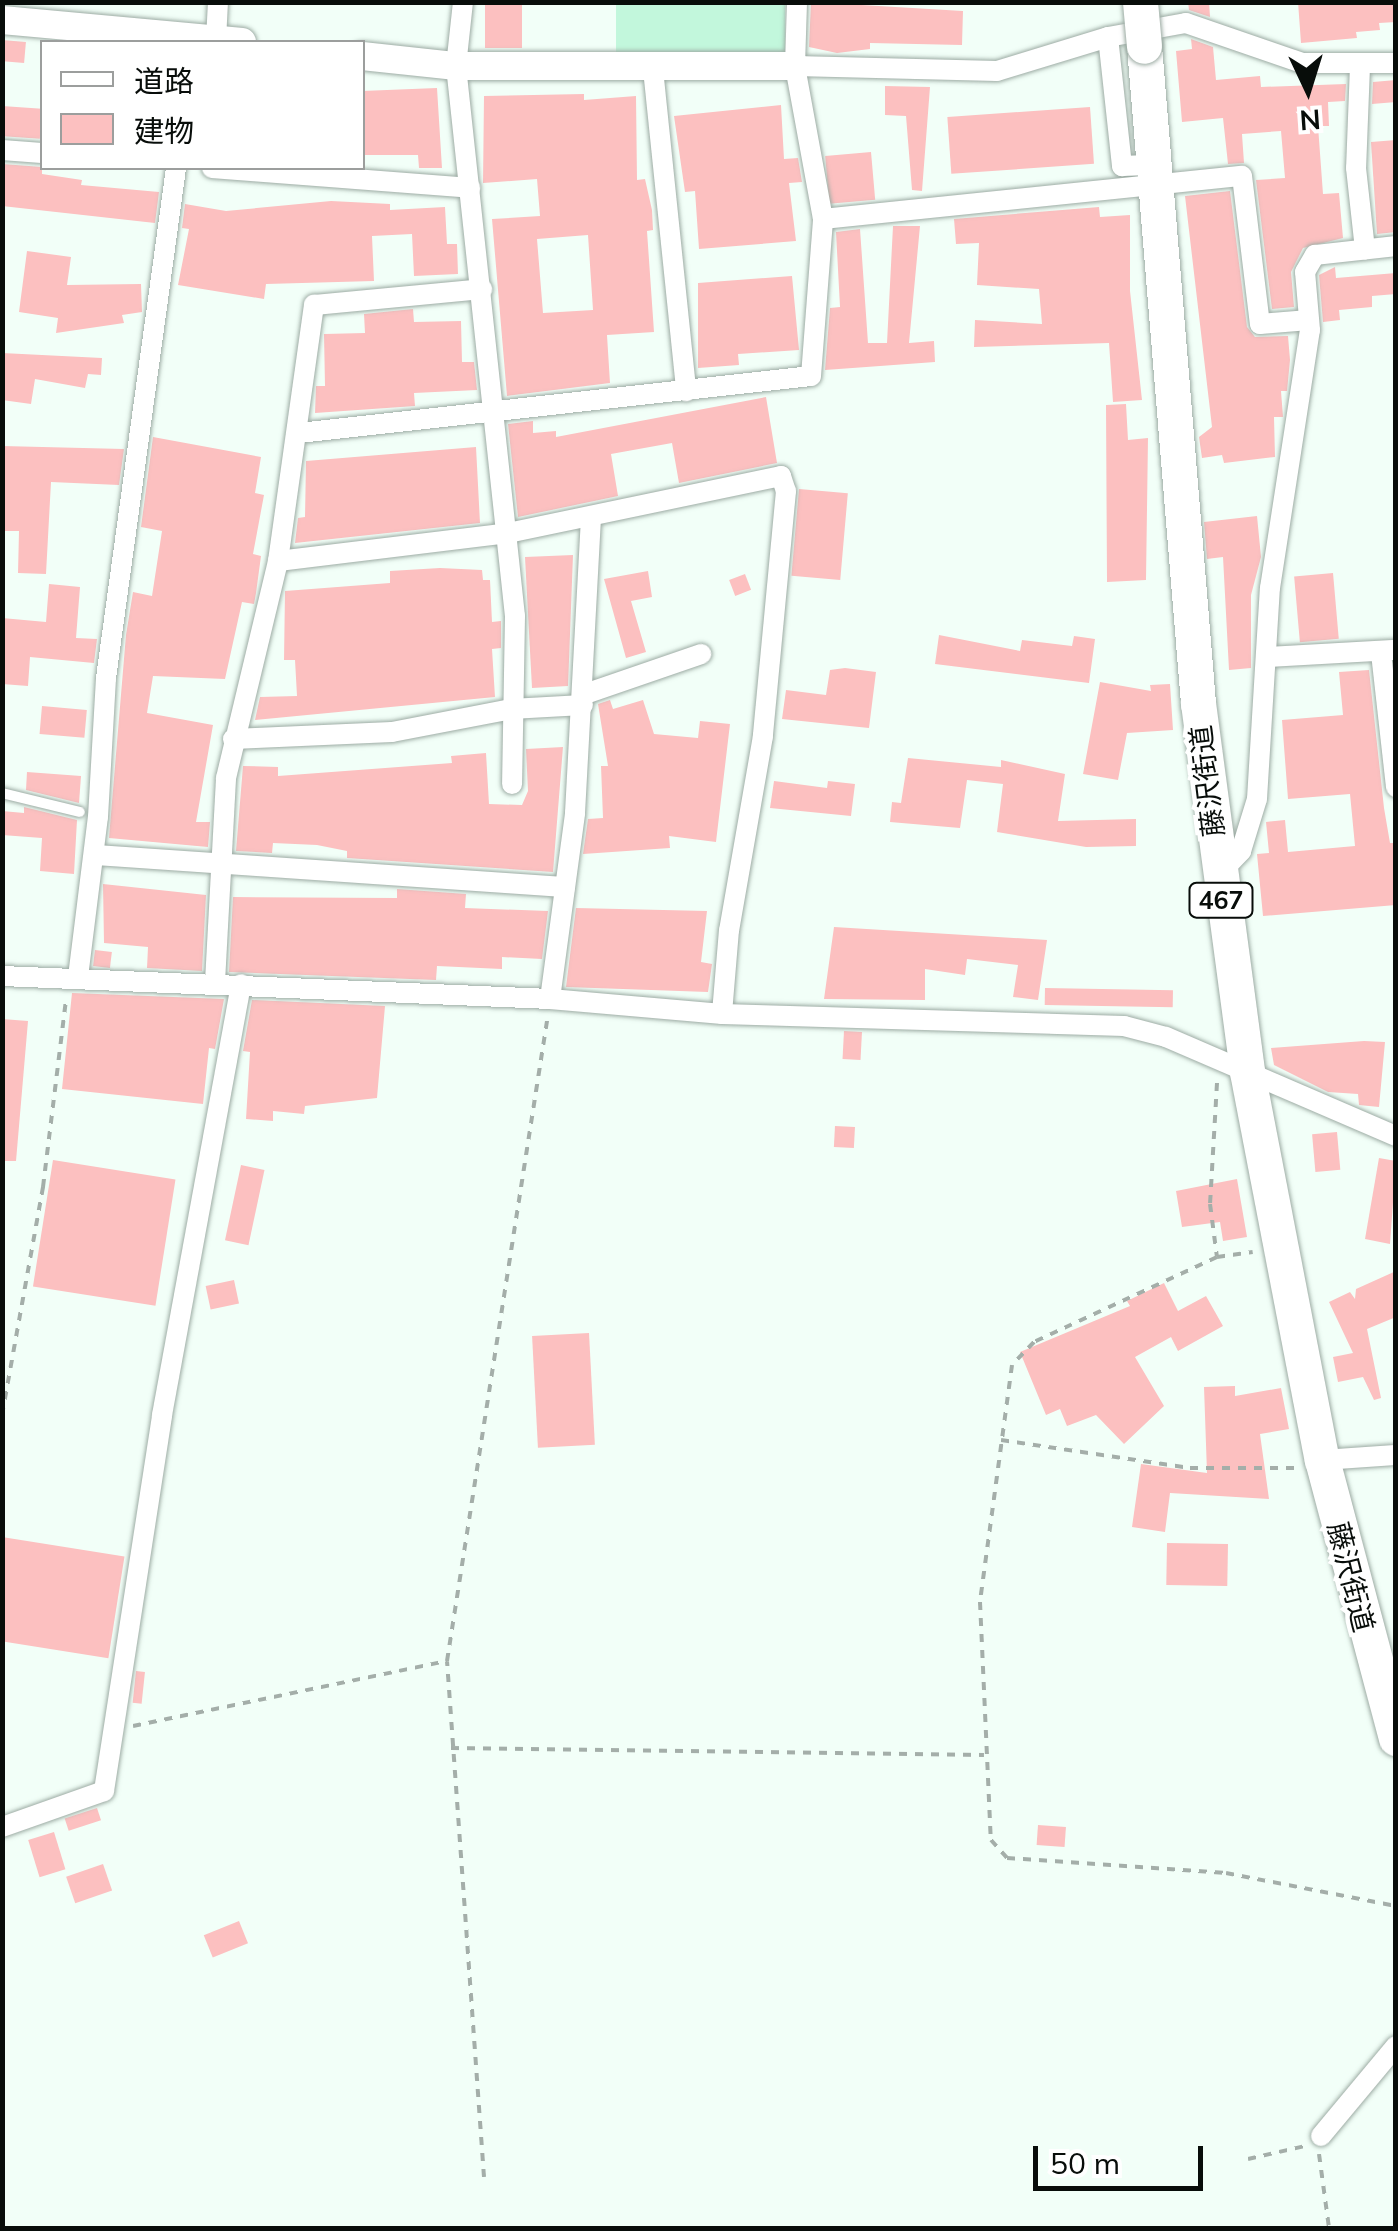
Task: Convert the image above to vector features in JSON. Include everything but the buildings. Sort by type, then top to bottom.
[{"type":"highway","name":"藤沢街道","points":[[1140,2],[1233,1066],[1278,1249],[1322,1460],[1396,1738]]},
{"type":"street","points":[[218,2],[229,40]]},
{"type":"street","points":[[463,2],[456,66],[515,616],[512,784]]},
{"type":"street","points":[[299,433],[811,376],[823,219],[795,66],[797,2]]},
{"type":"street","points":[[2,20],[218,40]]},
{"type":"street","points":[[365,56],[456,66],[795,66],[996,71],[1108,37],[1186,23],[1302,62],[1360,66],[1396,63]]},
{"type":"street","points":[[1108,37],[1122,166],[1156,173],[1242,176],[1260,324],[1309,320]]},
{"type":"street","points":[[1360,66],[1356,168],[1365,250]]},
{"type":"street","points":[[653,69],[686,392]]},
{"type":"street","points":[[2,150],[40,153]]},
{"type":"street","points":[[74,977],[95,855],[106,678],[139,413],[176,170]]},
{"type":"street","points":[[238,170],[470,188]]},
{"type":"street","points":[[823,219],[1156,173]]},
{"type":"street","points":[[1218,876],[1241,850],[1256,799],[1270,588],[1309,320],[1305,272],[1315,255],[1396,246]]},
{"type":"street","points":[[214,982],[219,860],[234,739],[278,562],[314,304],[482,290]]},
{"type":"street","points":[[278,562],[508,533],[781,476],[786,491],[763,736],[729,930],[722,1014]]},
{"type":"street","points":[[550,998],[584,699],[591,517]]},
{"type":"street","points":[[1268,657],[1389,652],[1396,786]]},
{"type":"street","points":[[234,739],[392,732],[584,699],[701,654]]},
{"type":"street","points":[[95,855],[219,860],[565,887]]},
{"type":"street","points":[[2,976],[550,998],[722,1014],[1124,1026],[1233,1066],[1396,1136]]},
{"type":"street","points":[[2,1827],[104,1791],[165,1396],[241,984]]},
{"type":"street","points":[[1322,1460],[1396,1455]]},
{"type":"street","points":[[1321,2136],[1396,2046]]},
{"type":"lane","points":[[2,792],[80,812]]},
{"type":"path","points":[[2,1415],[38,1220],[74,977]]},
{"type":"path","points":[[484,2177],[447,1661],[550,998]]},
{"type":"path","points":[[1218,1256],[1210,1204],[1233,1066]]},
{"type":"path","points":[[1278,1249],[1218,1256],[1018,1354],[1000,1440],[980,1602],[984,1755],[991,1840],[1006,1858],[1226,1873],[1396,1906]]},
{"type":"path","points":[[1000,1440],[1246,1472],[1281,1472],[1322,1460]]},
{"type":"path","points":[[113,1728],[447,1661]]},
{"type":"path","points":[[451,1748],[984,1755]]},
{"type":"path","points":[[1248,2159],[1320,2142],[1328,2228]]},
{"type":"green space","points":[[616,3],[785,3],[785,62],[616,62]]}]
